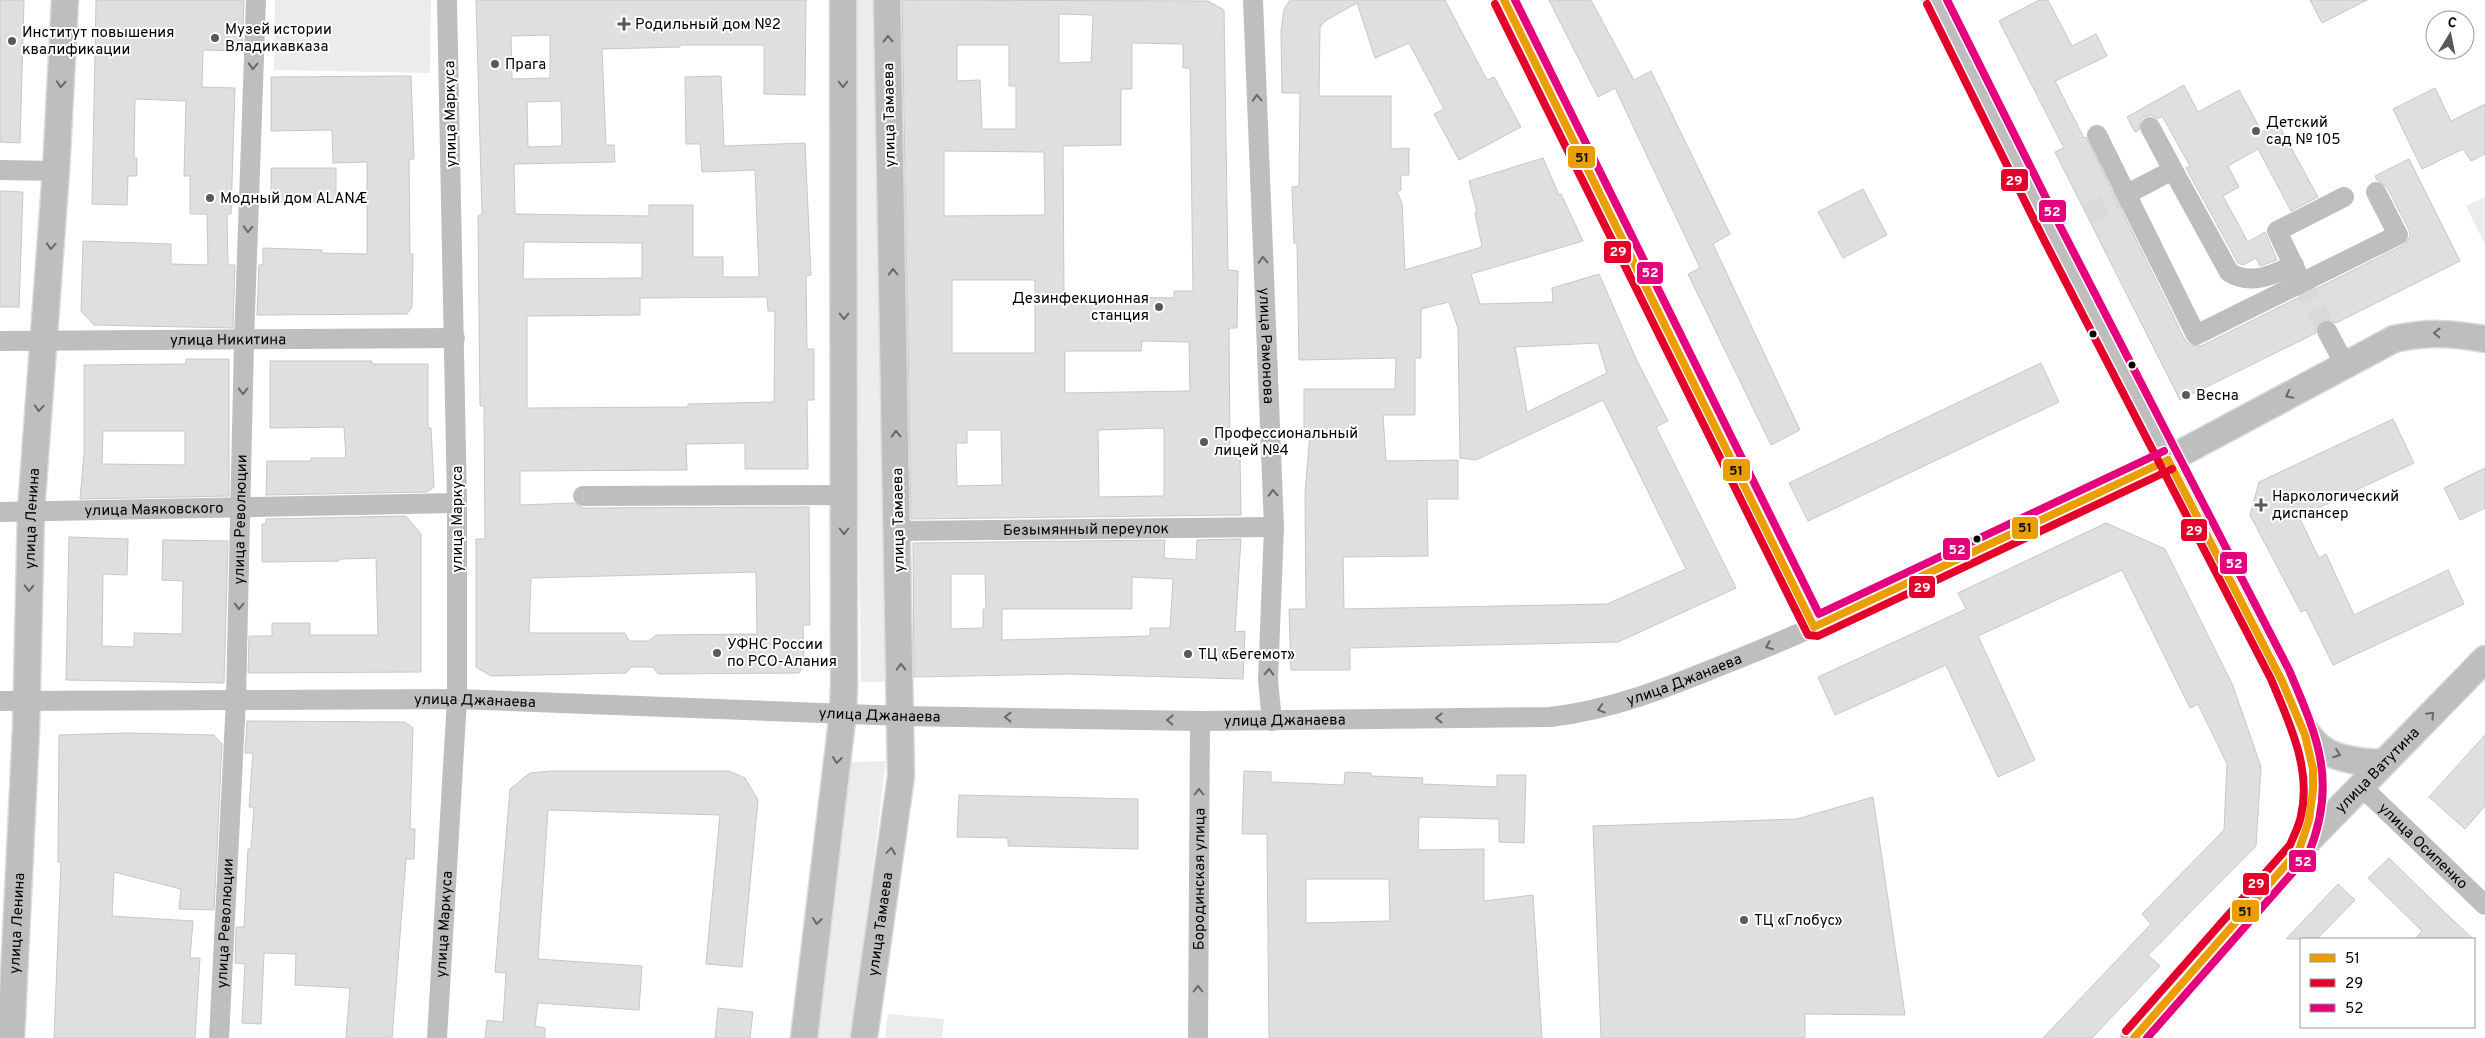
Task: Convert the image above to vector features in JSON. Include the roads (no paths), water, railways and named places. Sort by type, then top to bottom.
[{"type":"main road","name":"улица Ленина","points":[[11,1038],[27,701],[31,511],[56,171],[65,0]]},
{"type":"main road","points":[[804,1038],[843,712],[843,0]]},
{"type":"main road","name":"улица Тамаева","points":[[864,1038],[901,776],[902,716],[887,0]]},
{"type":"main road","points":[[1936,0],[2168,460],[2280,675],[2301,725],[2313,767],[2314,789],[2310,817],[2299,850]]},
{"type":"main road","name":"улица Джанаева","points":[[2168,460],[2394,339],[2421,333],[2448,333],[2485,339]]},
{"type":"main road","name":"улица Ватутина","points":[[2134,1038],[2299,850],[2485,660]]},
{"type":"main road","points":[[2301,725],[2321,748],[2364,762],[2384,762]]},
{"type":"street","name":"улица Революции","points":[[219,1038],[236,699],[244,341],[256,0]]},
{"type":"street","name":"улица Маркуса","points":[[437,1038],[456,699],[457,503],[455,338],[447,0]]},
{"type":"street","name":"улица Рамонова","points":[[1253,0],[1274,527],[1268,680],[1272,721]]},
{"type":"street","points":[[1504,0],[1814,628]]},
{"type":"street","points":[[2150,127],[2229,272],[2236,277],[2260,279],[2298,274]]},
{"type":"street","points":[[2097,135],[2196,335],[2298,274],[2398,235],[2376,192]]},
{"type":"street","points":[[0,170],[56,171]]},
{"type":"street","points":[[2127,194],[2173,170]]},
{"type":"street","points":[[2298,274],[2277,232],[2282,226],[2344,197]]},
{"type":"street","points":[[2327,331],[2345,365]]},
{"type":"street","name":"улица Никитина","points":[[0,341],[244,341],[455,338]]},
{"type":"street","name":"улица Джанаева","points":[[0,701],[456,699],[843,712],[902,716],[1200,721],[1550,718],[1585,713],[1654,693],[1814,628],[2168,460]]},
{"type":"street","points":[[583,496],[844,495]]},
{"type":"street","name":"улица Маяковского","points":[[0,512],[457,503]]},
{"type":"street","name":"Безымянный переулок","points":[[898,531],[1274,527]]},
{"type":"street","name":"Бородинская улица","points":[[1198,1038],[1200,721]]},
{"type":"street","name":"улица Осипенко","points":[[2362,787],[2485,905]]},
{"type":"tunnel","points":[[2087,214],[2127,194]]},
{"type":"tunnel","points":[[2302,283],[2327,331]]},
{"type":"place","name":"Родильный дом №2","points":[[624,24]]},
{"type":"place","name":"Музей истории Владикавказа","points":[[215,38]]},
{"type":"place","name":"Институт повышения квалификации","points":[[12,41]]},
{"type":"place","name":"Прага","points":[[495,64]]},
{"type":"place","name":"Детский сад № 105","points":[[2256,131]]},
{"type":"place","name":"Модный дом ALANÆ","points":[[210,198]]},
{"type":"place","name":"Дезинфекционная станция","points":[[1159,307]]},
{"type":"place","name":"Весна","points":[[2186,395]]},
{"type":"place","name":"Профессиональный лицей №4","points":[[1204,442]]},
{"type":"place","name":"Наркологический диспансер","points":[[2261,505]]},
{"type":"place","name":"УФНС России по РСО-Алания","points":[[717,653]]},
{"type":"place","name":"ТЦ «Бегемот»","points":[[1188,654]]},
{"type":"place","name":"ТЦ «Глобус»","points":[[1744,920]]}]
